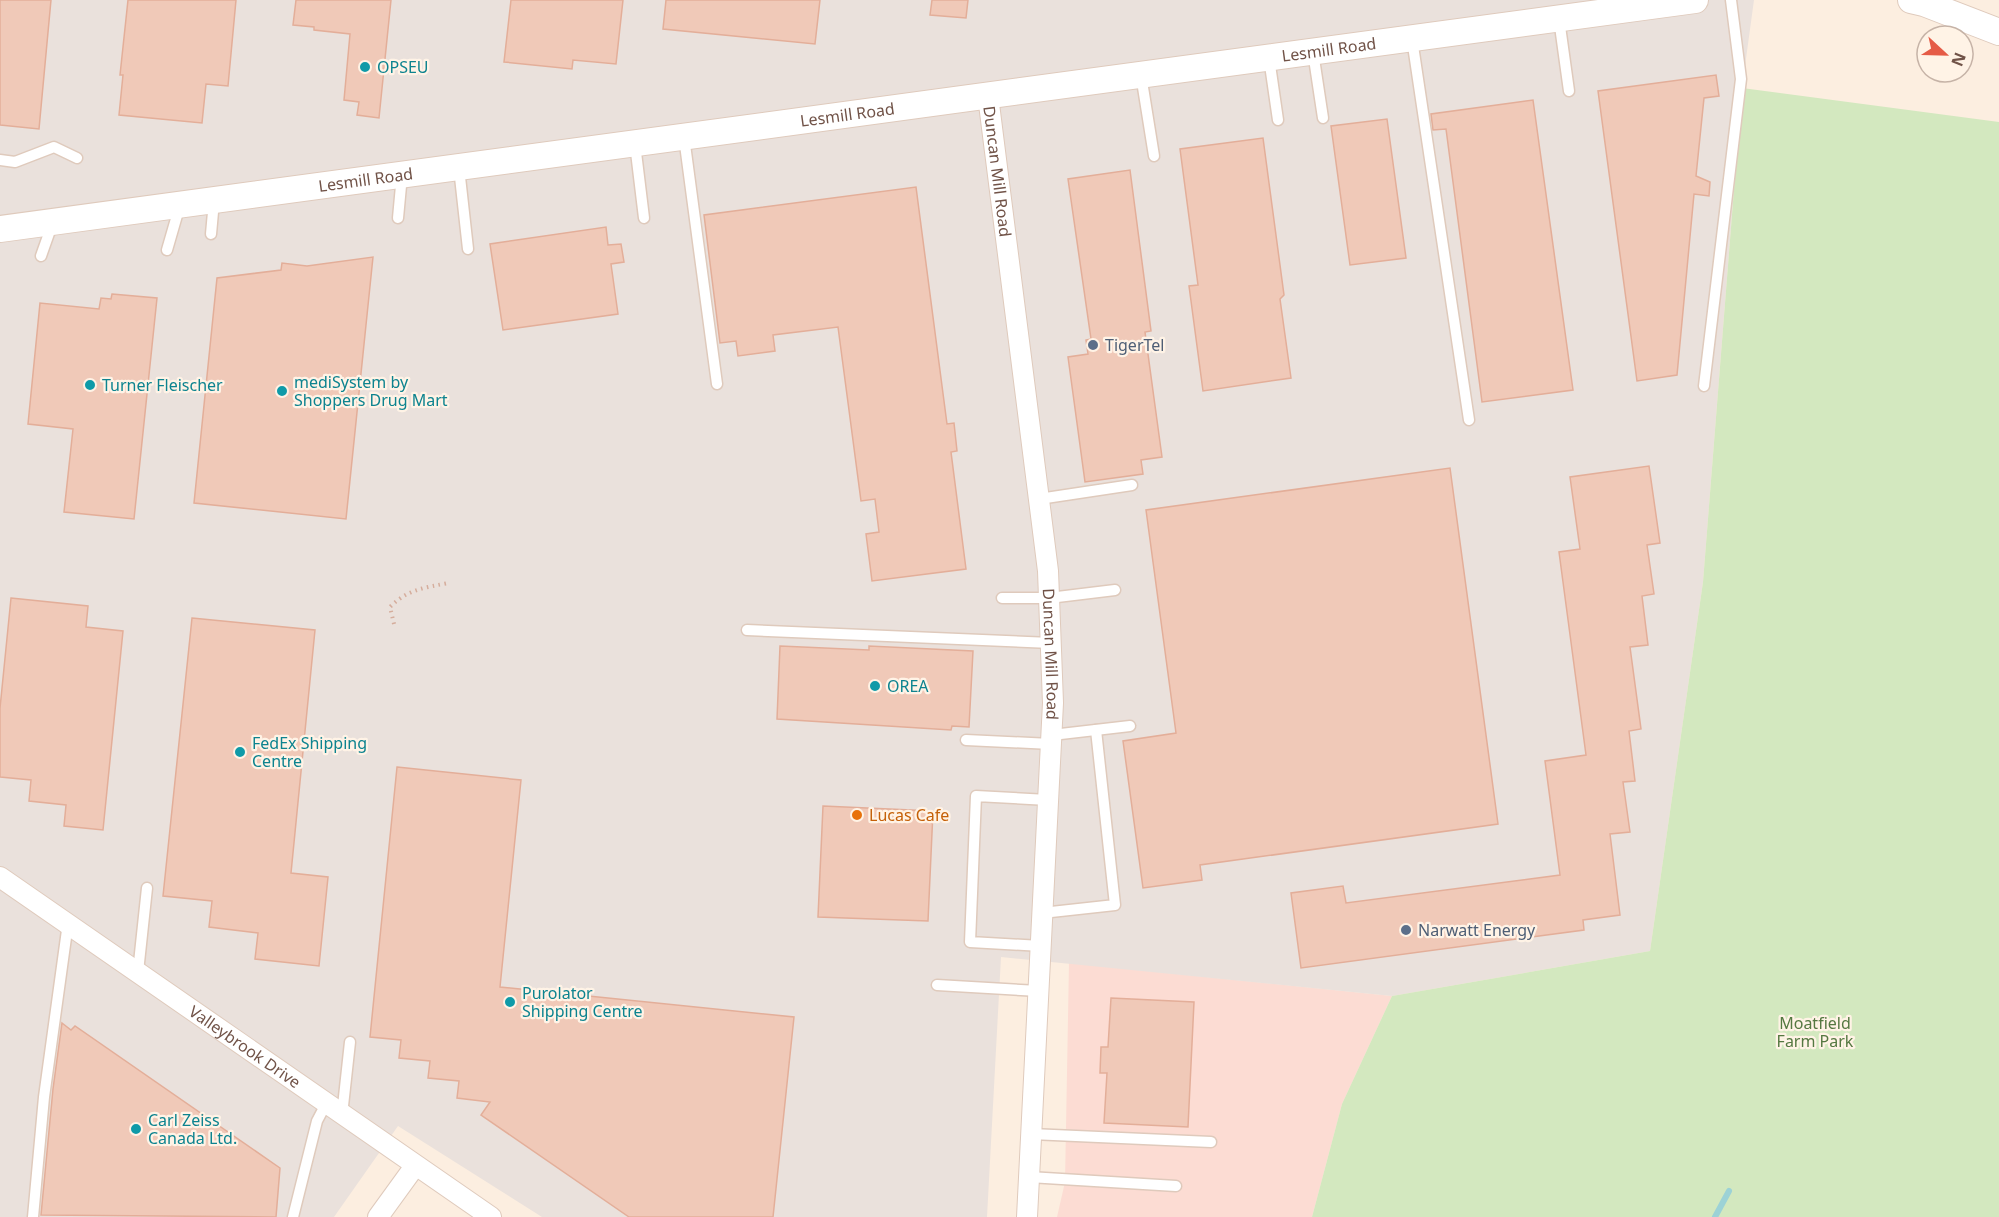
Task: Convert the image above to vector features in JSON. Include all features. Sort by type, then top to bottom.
[{"type":"street","name":"Lesmill Road","points":[[0,229],[1695,0]]},
{"type":"street","points":[[1911,0],[1999,32]]},
{"type":"street","name":"Duncan Mill Road","points":[[988,96],[1039,499],[1049,597],[1051,643],[1052,740],[1027,1217]]},
{"type":"street","name":"Valleybrook Drive","points":[[0,877],[490,1217]]},
{"type":"street","points":[[378,1217],[415,1166]]},
{"type":"lane","points":[[1704,386],[1741,79],[1731,0]]},
{"type":"lane","points":[[1559,19],[1569,91]]},
{"type":"lane","points":[[1412,38],[1468,420]]},
{"type":"lane","points":[[1313,52],[1323,118]]},
{"type":"lane","points":[[1269,58],[1278,120]]},
{"type":"lane","points":[[1142,75],[1154,156]]},
{"type":"lane","points":[[684,137],[717,384]]},
{"type":"lane","points":[[635,144],[644,218]]},
{"type":"lane","points":[[0,160],[15,162],[54,147],[77,158]]},
{"type":"lane","points":[[459,168],[468,249]]},
{"type":"lane","points":[[398,218],[402,175]]},
{"type":"lane","points":[[211,234],[214,201]]},
{"type":"lane","points":[[167,250],[180,205]]},
{"type":"lane","points":[[40,256],[53,222]]},
{"type":"lane","points":[[1039,499],[1132,485]]},
{"type":"lane","points":[[1002,598],[1049,597],[1115,590]]},
{"type":"lane","points":[[747,630],[1051,643]]},
{"type":"lane","points":[[966,740],[1052,740],[1096,730],[1130,726]]},
{"type":"lane","points":[[1042,913],[1115,905],[1096,730]]},
{"type":"lane","points":[[1041,946],[970,942],[976,796],[1048,800]]},
{"type":"lane","points":[[138,972],[147,888]]},
{"type":"lane","points":[[33,1217],[44,1097],[68,924]]},
{"type":"lane","points":[[937,985],[1038,991]]},
{"type":"lane","points":[[342,1115],[350,1042]]},
{"type":"lane","points":[[292,1217],[317,1121],[326,1104]]},
{"type":"lane","points":[[1031,1134],[1211,1142]]},
{"type":"lane","points":[[1029,1177],[1176,1186]]},
{"type":"path","points":[[394,624],[390,607],[411,590],[448,584]]},
{"type":"shaded area","points":[[0,0],[1754,0],[1742,88],[1703,582],[1650,951],[1392,996],[1001,957],[987,1217],[542,1217],[398,1126],[334,1217],[0,1217]]},
{"type":"shaded area","points":[[1069,963],[1392,996],[1342,1104],[1312,1217],[1057,1217],[1065,1182]]},
{"type":"green space","name":"Moatfield Farm Park","points":[[1742,88],[1999,122],[1999,1217],[1312,1217],[1342,1104],[1392,996],[1650,951],[1703,582]]},
{"type":"building","points":[[0,0],[51,0],[39,129],[0,125]]},
{"type":"building","points":[[128,0],[236,0],[228,86],[206,84],[202,123],[119,115],[123,75],[120,75]]},
{"type":"building","name":"OPSEU","points":[[296,0],[391,0],[379,118],[357,115],[359,102],[344,100],[350,34],[293,25]]},
{"type":"building","points":[[511,0],[623,0],[616,64],[573,60],[572,69],[504,62]]},
{"type":"building","points":[[666,0],[820,0],[815,44],[663,29]]},
{"type":"building","points":[[932,0],[968,0],[966,18],[930,15]]},
{"type":"building","points":[[1716,75],[1719,96],[1704,98],[1696,176],[1710,182],[1709,196],[1694,194],[1677,375],[1637,381],[1598,91]]},
{"type":"building","points":[[1533,100],[1573,390],[1482,402],[1446,129],[1433,130],[1431,114]]},
{"type":"building","points":[[1387,119],[1406,258],[1350,265],[1331,126]]},
{"type":"building","points":[[1263,138],[1284,295],[1280,299],[1291,378],[1203,391],[1189,286],[1198,285],[1180,149]]},
{"type":"building","points":[[1130,170],[1151,331],[1145,332],[1162,457],[1141,460],[1143,474],[1085,482],[1068,357],[1088,354],[1086,340],[1091,339],[1068,179]]},
{"type":"building","points":[[916,187],[947,424],[954,423],[957,451],[951,452],[966,569],[872,581],[866,534],[879,532],[875,499],[861,501],[838,327],[773,335],[775,351],[738,356],[736,341],[720,343],[704,215]]},
{"type":"building","points":[[606,227],[608,245],[621,244],[624,262],[611,264],[618,314],[503,330],[490,244]]},
{"type":"building","name":"mediSystem by Shoppers Drug Mart","points":[[373,257],[346,519],[194,503],[217,278],[281,270],[282,263],[307,266]]},
{"type":"building","name":"Turner Fleischer","points":[[112,294],[157,298],[134,519],[64,512],[73,429],[28,424],[40,303],[99,309],[101,298],[111,299]]},
{"type":"building","points":[[1649,466],[1660,543],[1647,545],[1654,594],[1642,596],[1648,645],[1630,647],[1641,729],[1629,731],[1635,781],[1623,782],[1630,832],[1610,834],[1620,915],[1583,920],[1584,930],[1301,968],[1291,893],[1343,886],[1346,903],[1560,875],[1545,761],[1586,755],[1559,552],[1580,549],[1570,477]]},
{"type":"building","points":[[1450,468],[1498,824],[1200,865],[1202,880],[1143,888],[1123,741],[1176,733],[1146,510]]},
{"type":"building","points":[[11,598],[88,606],[86,627],[123,631],[103,830],[64,826],[66,805],[29,801],[31,780],[0,777],[0,708]]},
{"type":"building","name":"FedEx Shipping Centre","points":[[192,618],[315,630],[291,873],[328,877],[319,966],[255,959],[258,933],[209,927],[212,901],[163,896]]},
{"type":"building","name":"OREA","points":[[780,646],[869,650],[869,646],[973,651],[969,727],[952,726],[951,730],[777,719]]},
{"type":"building","name":"Purolator Shipping Centre","points":[[397,767],[521,780],[500,987],[794,1017],[773,1217],[629,1217],[481,1115],[490,1102],[457,1098],[459,1081],[428,1078],[430,1061],[399,1058],[401,1040],[370,1037]]},
{"type":"building","points":[[823,806],[933,811],[928,921],[818,917]]},
{"type":"building","points":[[1111,998],[1194,1002],[1188,1127],[1104,1123],[1107,1073],[1100,1073],[1101,1047],[1108,1047]]},
{"type":"building","name":"Carl Zeiss Canada Ltd.","points":[[62,1023],[71,1030],[75,1026],[280,1168],[276,1217],[41,1215]]},
{"type":"waterway","points":[[1715,1217],[1729,1191]]},
{"type":"place","name":"OPSEU","points":[[365,67]]},
{"type":"place","name":"TigerTel","points":[[1093,345]]},
{"type":"place","name":"Turner Fleischer","points":[[90,385]]},
{"type":"place","name":"mediSystem by Shoppers Drug Mart","points":[[282,391]]},
{"type":"place","name":"OREA","points":[[875,686]]},
{"type":"place","name":"FedEx Shipping Centre","points":[[240,752]]},
{"type":"place","name":"Lucas Cafe","points":[[857,815]]},
{"type":"place","name":"Narwatt Energy","points":[[1406,930]]},
{"type":"place","name":"Purolator Shipping Centre","points":[[510,1002]]},
{"type":"place","name":"Carl Zeiss Canada Ltd.","points":[[136,1129]]}]
